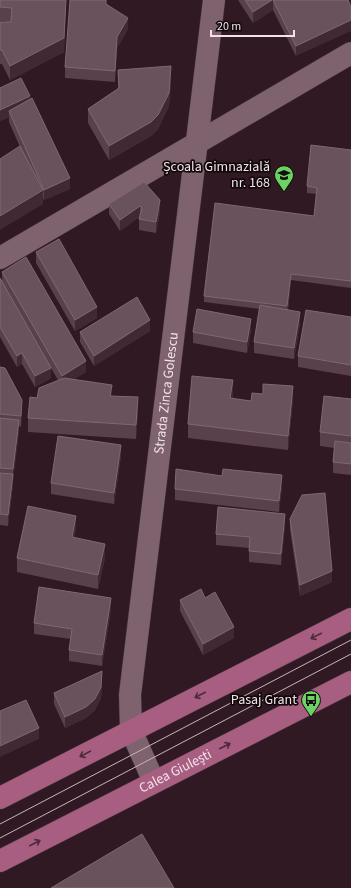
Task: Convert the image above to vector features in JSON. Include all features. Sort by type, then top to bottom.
[{"type":"main road","points":[[0,798],[351,618]]},
{"type":"main road","name":"Calea Giulești","points":[[0,861],[351,682]]},
{"type":"street","name":"Strada Zinca Golescu","points":[[154,782],[131,730],[130,695],[214,0]]},
{"type":"street","points":[[0,258],[351,53]]},
{"type":"building","points":[[0,0],[66,0],[64,38],[10,66],[2,50],[0,50],[0,22],[11,22],[12,8],[0,7]]},
{"type":"building","points":[[70,0],[106,0],[106,4],[128,18],[117,37],[115,71],[65,67]]},
{"type":"building","points":[[245,0],[272,0],[253,12]]},
{"type":"building","points":[[273,0],[348,0],[351,7],[351,20],[296,46]]},
{"type":"building","points":[[171,66],[169,93],[158,115],[151,122],[109,146],[88,109],[119,88],[118,70]]},
{"type":"building","points":[[21,78],[30,96],[0,110],[0,88]]},
{"type":"building","points":[[32,98],[70,178],[44,190],[9,111]]},
{"type":"building","points":[[311,145],[351,150],[351,281],[291,274],[287,306],[204,296],[215,203],[314,216],[317,188],[307,186]]},
{"type":"building","points":[[20,146],[43,190],[0,216],[0,159]]},
{"type":"building","points":[[144,182],[160,200],[156,222],[139,219],[142,208],[140,206],[120,220],[109,204]]},
{"type":"building","points":[[59,239],[97,307],[75,320],[36,252]]},
{"type":"building","points":[[26,257],[86,361],[62,376],[2,272]]},
{"type":"building","points":[[0,278],[51,368],[35,376],[22,353],[17,356],[0,327]]},
{"type":"building","points":[[137,297],[150,320],[94,356],[80,332]]},
{"type":"building","points":[[260,305],[300,312],[294,348],[254,342]]},
{"type":"building","points":[[197,309],[251,319],[247,342],[193,332]]},
{"type":"building","points":[[306,310],[351,317],[351,365],[298,356]]},
{"type":"building","points":[[0,367],[5,368],[22,400],[21,416],[0,414]]},
{"type":"building","points":[[192,376],[233,380],[230,398],[251,401],[252,393],[263,394],[263,384],[293,386],[288,436],[188,424]]},
{"type":"building","points":[[64,378],[112,385],[110,396],[138,397],[136,425],[28,418],[30,397],[37,398],[39,388]]},
{"type":"building","points":[[324,396],[351,399],[351,436],[320,432]]},
{"type":"building","points":[[0,418],[19,420],[13,469],[0,468]]},
{"type":"building","points":[[58,436],[121,445],[114,493],[51,483]]},
{"type":"building","points":[[335,441],[351,443],[351,464],[333,462]]},
{"type":"building","points":[[176,469],[222,476],[223,469],[282,475],[279,501],[175,489]]},
{"type":"building","points":[[0,473],[13,474],[8,515],[0,514]]},
{"type":"building","points":[[325,493],[332,571],[300,585],[290,519],[302,495]]},
{"type":"building","points":[[28,506],[76,516],[72,537],[105,544],[98,575],[17,558]]},
{"type":"building","points":[[218,507],[285,514],[281,554],[249,551],[250,537],[216,534]]},
{"type":"building","points":[[39,587],[111,598],[102,655],[69,650],[72,629],[34,623]]},
{"type":"building","points":[[201,589],[205,598],[215,592],[234,627],[203,644],[180,600]]},
{"type":"building","points":[[102,671],[101,687],[95,699],[86,707],[65,717],[54,693]]},
{"type":"building","points":[[26,700],[39,728],[0,746],[0,711]]},
{"type":"building","points":[[142,834],[174,888],[51,888]]},
{"type":"tram line","points":[[0,824],[351,640]]},
{"type":"tram line","points":[[0,838],[351,654]]},
{"type":"place","name":"Școala Gimnazială nr. 168","points":[[284,192]]},
{"type":"place","name":"Pasaj Grant","points":[[311,717]]}]
